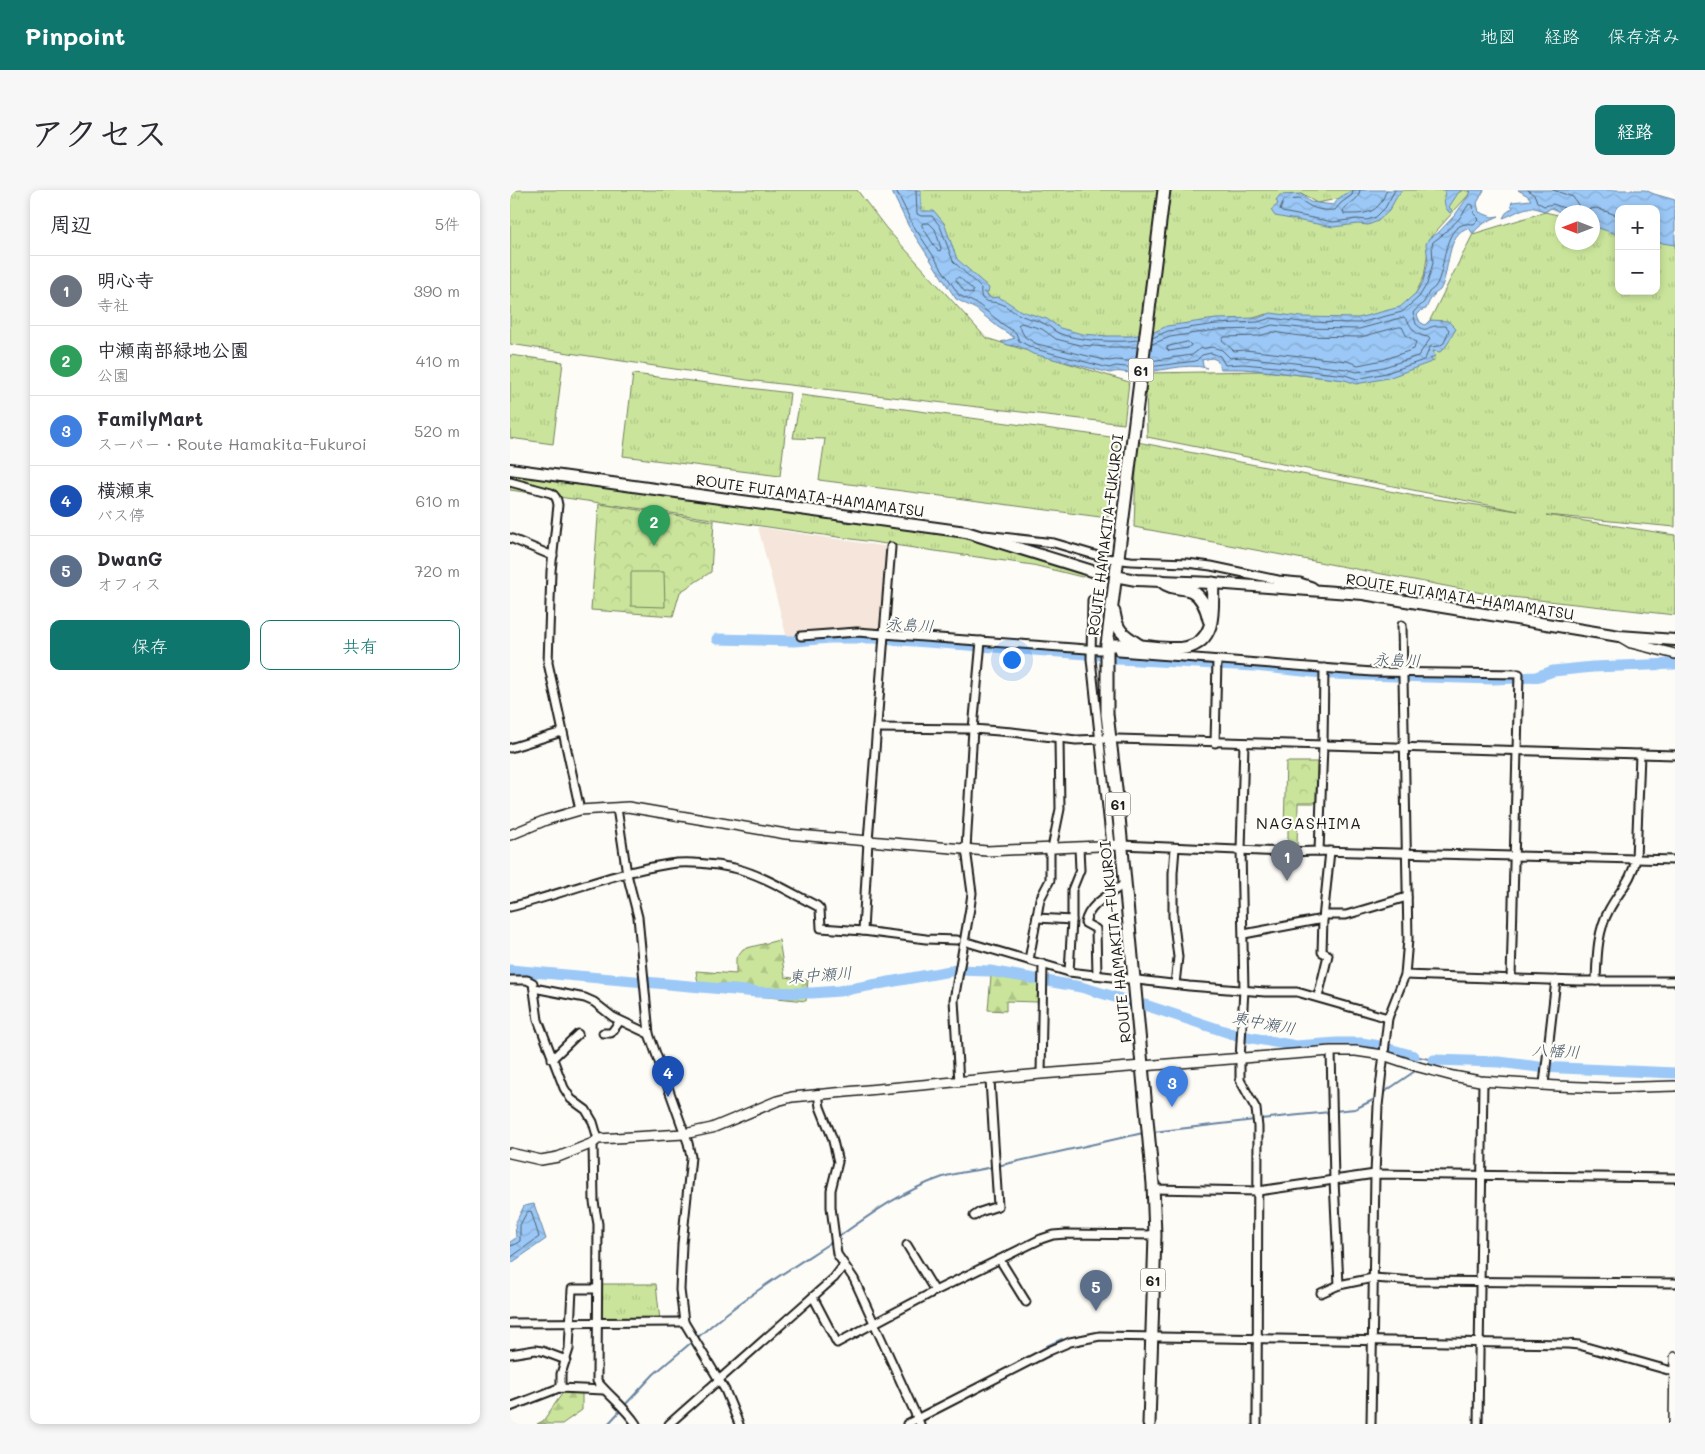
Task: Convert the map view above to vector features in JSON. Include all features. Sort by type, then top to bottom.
[{"type":"main road","name":"ROUTE HAMAKITA-FUKUROI","points":[[1149,1424],[1155,1235],[1153,1189],[1143,1067],[1124,884],[1116,845],[1107,714],[1097,649],[1114,587],[1164,190]]},
{"type":"main road","name":"ROUTE FUTAMATA-HAMAMATSU","points":[[510,469],[930,526],[974,534],[1102,574]]},
{"type":"main road","name":"ROUTE FUTAMATA-HAMAMATSU","points":[[1120,577],[1318,590],[1398,598],[1619,636],[1675,640]]},
{"type":"main road","points":[[1161,581],[1168,587],[1192,591],[1207,610],[1210,626]]},
{"type":"main road","points":[[1097,649],[1140,645],[1175,650],[1190,647],[1204,637],[1210,626],[1213,583]]},
{"type":"main road","points":[[1114,587],[1116,626],[1122,634],[1140,645]]},
{"type":"street","points":[[510,482],[556,496],[558,505],[553,556],[548,663],[580,810]]},
{"type":"street","points":[[974,534],[1054,543],[1105,558],[1117,554],[1132,561],[1211,566],[1278,580],[1300,582],[1318,590]]},
{"type":"street","points":[[510,538],[553,556]]},
{"type":"street","points":[[862,931],[890,547]]},
{"type":"street","points":[[1092,600],[1097,649],[1091,659],[1116,845]]},
{"type":"street","points":[[1371,1424],[1372,1278],[1380,1087],[1388,1018],[1405,975],[1408,939],[1402,625]]},
{"type":"street","points":[[801,636],[857,632],[981,644],[1097,649]]},
{"type":"street","points":[[1619,636],[1631,643],[1675,654]]},
{"type":"street","points":[[959,1082],[954,1000],[972,893],[966,849],[973,729],[981,644]]},
{"type":"street","points":[[1119,652],[1324,671],[1519,677],[1511,979]]},
{"type":"street","points":[[1215,743],[1217,662]]},
{"type":"street","points":[[1319,850],[1324,671]]},
{"type":"street","points":[[877,728],[973,729],[1060,739],[1102,739]]},
{"type":"street","points":[[510,748],[562,732]]},
{"type":"street","points":[[1029,960],[1040,899],[1050,880],[1051,848],[1060,799],[1060,739]]},
{"type":"street","points":[[1117,739],[1675,755]]},
{"type":"street","points":[[1244,744],[1241,850],[1244,990],[1240,1080],[1256,1109],[1258,1124],[1257,1424]]},
{"type":"street","points":[[1596,981],[1597,948],[1600,932],[1609,910],[1633,873],[1636,859],[1640,754]]},
{"type":"street","points":[[617,808],[627,874],[638,917],[649,1034],[688,1143],[691,1157],[680,1290],[684,1322],[731,1402],[739,1424]]},
{"type":"street","points":[[510,835],[546,820],[580,810],[634,808],[786,834],[988,851],[1116,845],[1286,852],[1319,850],[1675,860]]},
{"type":"street","points":[[1069,972],[1072,890],[1080,870],[1080,846]]},
{"type":"street","points":[[1175,848],[1173,916],[1178,957],[1175,984]]},
{"type":"street","points":[[1318,998],[1328,955],[1322,952],[1330,851]]},
{"type":"street","points":[[510,907],[670,863],[710,864],[734,868],[753,874],[817,906],[820,909],[821,928],[926,939],[957,940]]},
{"type":"street","points":[[1096,976],[1096,929],[1085,923],[1087,912],[1124,884]]},
{"type":"street","points":[[1244,934],[1324,917],[1346,915],[1407,897]]},
{"type":"street","points":[[1037,918],[1072,920]]},
{"type":"street","points":[[970,943],[1069,972],[1175,984],[1297,992],[1388,1018]]},
{"type":"street","points":[[1041,1074],[1043,964]]},
{"type":"street","points":[[1405,975],[1596,981],[1675,981]]},
{"type":"street","points":[[510,980],[527,980],[532,982],[538,1020],[552,1059],[568,1093],[590,1116],[596,1141],[594,1197],[598,1224],[596,1290],[597,1381],[636,1424]]},
{"type":"street","points":[[1544,1084],[1556,980]]},
{"type":"street","points":[[534,988],[585,998],[594,1002],[620,1021],[649,1034]]},
{"type":"street","points":[[604,1033],[611,1033],[620,1021]]},
{"type":"street","points":[[552,1059],[578,1034]]},
{"type":"street","points":[[1331,1051],[1339,1285]]},
{"type":"street","points":[[510,1153],[541,1160],[558,1156],[596,1141],[684,1134],[712,1128],[792,1096],[1331,1051],[1356,1051],[1383,1055],[1422,1068],[1483,1081],[1608,1088],[1675,1086]]},
{"type":"street","points":[[974,1216],[998,1206],[990,1080]]},
{"type":"street","points":[[1478,1424],[1483,1081]]},
{"type":"street","points":[[818,1094],[838,1162],[831,1190],[831,1207],[837,1254],[854,1279],[919,1421]]},
{"type":"street","points":[[1153,1189],[1258,1191],[1375,1174],[1675,1178]]},
{"type":"street","points":[[813,1298],[837,1343],[1041,1239],[1053,1235],[1155,1235]]},
{"type":"street","points":[[907,1246],[935,1292]]},
{"type":"street","points":[[1000,1260],[1026,1302]]},
{"type":"street","points":[[669,1424],[813,1298],[834,1278],[844,1264]]},
{"type":"street","points":[[1321,1294],[1339,1285],[1372,1278],[1480,1282],[1675,1283]]},
{"type":"street","points":[[560,1388],[560,1374],[570,1349],[572,1290],[596,1290]]},
{"type":"street","points":[[510,1323],[684,1322]]},
{"type":"street","points":[[907,1424],[919,1421],[1070,1342],[1100,1336],[1549,1343],[1579,1345],[1675,1372]]},
{"type":"street","points":[[510,1354],[535,1350],[566,1360]]},
{"type":"street","points":[[1674,1424],[1675,1357]]},
{"type":"street","points":[[510,1407],[560,1388],[604,1390]]},
{"type":"shaded area","points":[[758,527],[888,547],[880,631],[854,629],[796,635],[787,638]]},
{"type":"green space","points":[[510,190],[857,190],[886,228],[986,338],[1129,382],[1124,424],[747,380],[510,344]]},
{"type":"green space","points":[[913,190],[1364,190],[1317,203],[1301,194],[1278,204],[1378,221],[1402,190],[1464,190],[1471,192],[1430,238],[1424,277],[1407,310],[1331,331],[1266,314],[1165,347],[1075,341],[991,298],[920,218]]},
{"type":"green space","points":[[1545,212],[1555,214],[1555,250],[1600,250],[1600,224],[1615,227],[1615,295],[1660,295],[1660,237],[1675,240],[1675,527],[1546,515],[1675,535],[1675,615],[1493,595],[1134,527],[1137,442],[1415,496],[1518,511],[1147,437],[1146,373],[1263,371],[1365,382],[1456,329],[1430,320],[1473,234]]},
{"type":"green space","points":[[510,355],[563,362],[553,444],[510,438]]},
{"type":"green space","points":[[633,374],[790,393],[780,476],[623,456]]},
{"type":"green space","points":[[801,395],[1118,438],[1108,518],[819,480],[825,439],[793,438]]},
{"type":"green space","points":[[510,473],[938,533],[989,543],[1090,573],[1082,577],[1033,565],[510,490]]},
{"type":"green space","points":[[599,504],[714,521],[711,572],[680,592],[673,616],[591,610]]},
{"type":"green space","points":[[631,572],[664,572],[665,607],[631,606]]},
{"type":"green space","points":[[1286,762],[1317,762],[1316,803],[1298,803],[1297,846],[1288,845],[1288,828],[1284,828]]},
{"type":"green space","points":[[779,940],[785,977],[808,980],[806,1001],[699,990],[696,971],[736,974],[736,958],[743,949]]},
{"type":"green space","points":[[991,976],[1039,983],[1038,1002],[1006,1001],[1006,1011],[988,1010]]},
{"type":"green space","points":[[599,1284],[656,1284],[660,1321],[602,1321],[599,1318]]},
{"type":"green space","points":[[564,1391],[582,1392],[582,1410],[562,1424],[537,1424],[543,1421]]},
{"type":"water","points":[[891,190],[921,190],[921,211],[934,211],[944,223],[957,259],[989,288],[988,293],[983,292],[991,298],[998,297],[1021,311],[1047,319],[1060,328],[1082,334],[1108,336],[1131,336],[1152,333],[1167,326],[1216,319],[1258,318],[1271,313],[1301,317],[1358,318],[1400,307],[1415,294],[1423,282],[1428,262],[1426,244],[1429,238],[1438,233],[1455,215],[1471,192],[1468,190],[1484,190],[1477,203],[1479,212],[1492,217],[1499,216],[1481,225],[1473,234],[1469,228],[1462,231],[1456,237],[1452,245],[1440,290],[1431,298],[1426,309],[1417,315],[1420,322],[1425,325],[1430,320],[1448,321],[1456,329],[1440,352],[1433,351],[1435,356],[1430,359],[1434,361],[1388,378],[1356,384],[1345,380],[1275,372],[1221,369],[1217,360],[1212,358],[1202,360],[1203,366],[1207,368],[1190,366],[1142,373],[1110,373],[1033,354],[1020,347],[1008,345],[1001,342],[1015,338],[976,309],[956,299],[909,227]]},
{"type":"water","points":[[1356,190],[1402,190],[1389,211],[1378,221],[1368,225],[1358,224],[1333,227],[1275,216],[1271,210],[1278,204],[1276,200],[1280,195],[1301,194],[1310,202],[1334,205],[1343,195]]},
{"type":"water","points":[[1445,190],[1463,190],[1458,193],[1449,207],[1452,210],[1450,213],[1445,205]]},
{"type":"water","points":[[1518,190],[1645,190],[1675,200],[1675,245],[1660,243],[1660,205],[1615,205],[1615,234],[1600,228],[1600,205],[1555,205],[1555,210],[1551,208],[1545,212],[1539,209],[1528,208],[1503,218],[1513,208],[1512,202],[1531,200]]},
{"type":"water","points":[[534,1204],[546,1239],[510,1264],[510,1242],[516,1238],[515,1224],[524,1206]]},
{"type":"waterway","name":"永島川","points":[[717,639],[795,641],[830,638],[874,638],[1100,655]]},
{"type":"waterway","name":"永島川","points":[[1118,659],[1255,666],[1332,674],[1494,679],[1536,677],[1553,671],[1593,667],[1675,664]]},
{"type":"waterway","name":"東中瀬川","points":[[510,970],[757,992],[812,993],[839,991],[956,970],[990,971],[1081,987],[1128,1001]]},
{"type":"waterway","name":"東中瀬川","points":[[1145,1005],[1236,1035],[1296,1046],[1337,1043],[1361,1043],[1380,1046]]},
{"type":"waterway","name":"東中瀬川","points":[[1389,1049],[1414,1056]]},
{"type":"waterway","points":[[1414,1056],[1434,1060],[1424,1066]]},
{"type":"waterway","name":"八幡川","points":[[1434,1060],[1499,1062],[1539,1067],[1675,1073]]},
{"type":"waterway","points":[[1383,1093],[1418,1069]]},
{"type":"waterway","points":[[1334,1111],[1355,1109],[1377,1098]]},
{"type":"waterway","points":[[1260,1119],[1330,1112]]},
{"type":"waterway","points":[[1153,1132],[1255,1120]]},
{"type":"waterway","points":[[997,1166],[1143,1133]]},
{"type":"waterway","points":[[837,1238],[901,1196],[929,1182],[949,1175],[992,1167]]},
{"type":"waterway","points":[[697,1338],[746,1299],[833,1241]]},
{"type":"waterway","points":[[1047,1346],[1062,1339]]},
{"type":"waterway","points":[[624,1406],[654,1374],[693,1341]]},
{"type":"waterway","points":[[1659,1363],[1670,1366]]},
{"type":"waterway","points":[[608,1424],[621,1410]]},
{"type":"place","name":"中瀬南部緑地公園","points":[[654,546]]},
{"type":"place","name":"明心寺","points":[[1287,881]]},
{"type":"place","name":"横瀬東","points":[[668,1097]]},
{"type":"place","name":"FamilyMart","points":[[1172,1107]]},
{"type":"place","name":"DwanG","points":[[1096,1311]]},
{"type":"district","name":"NAGASHIMA","points":[[1309,822]]}]
